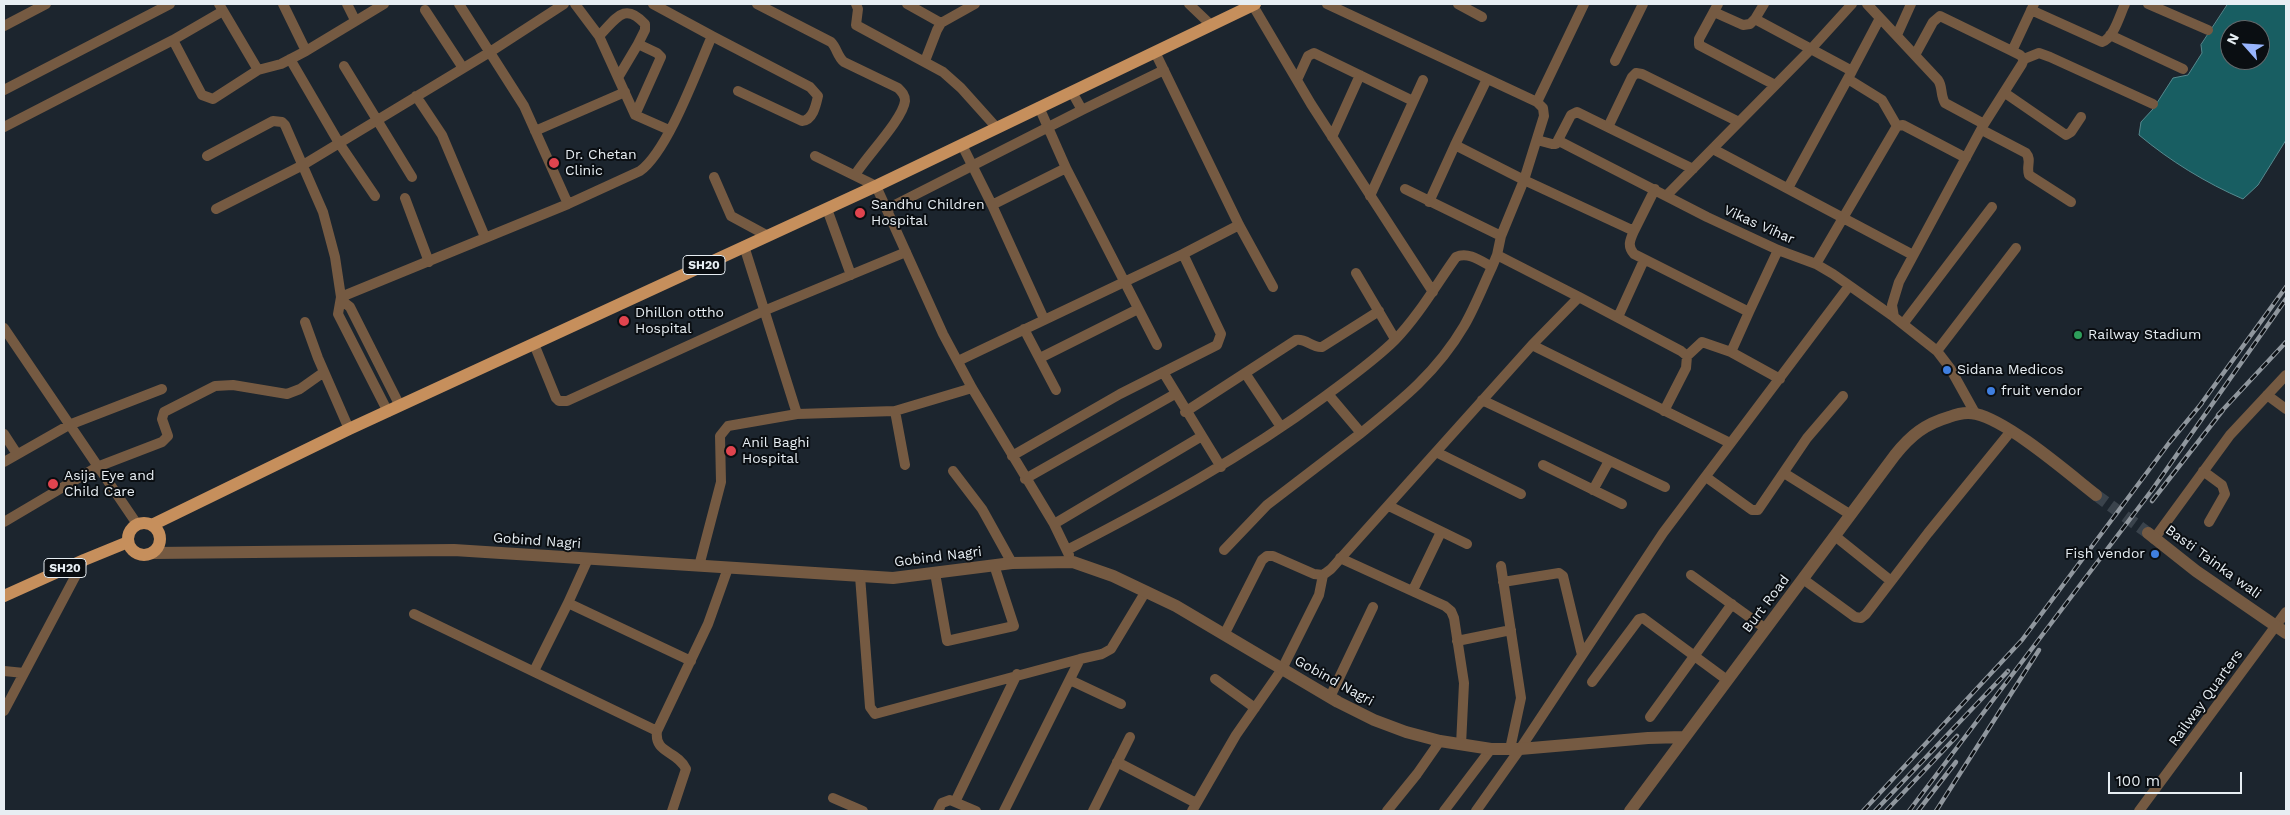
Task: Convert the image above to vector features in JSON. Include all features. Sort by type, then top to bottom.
[{"type":"main road","name":"SH20","points":[[137,524],[152,525],[349,429],[876,186],[1253,4]]},
{"type":"main road","points":[[137,524],[129,532],[128,542],[137,554],[143,556],[153,552],[160,544],[156,528],[152,525]]},
{"type":"main road","name":"SH20","points":[[4,596],[128,542]]},
{"type":"street","points":[[4,26],[46,4]]},
{"type":"street","points":[[4,90],[170,4]]},
{"type":"street","points":[[283,4],[306,52]]},
{"type":"street","points":[[347,4],[355,20]]},
{"type":"street","points":[[173,40],[200,92],[212,99],[258,70],[306,52],[355,20],[384,4]]},
{"type":"street","points":[[459,4],[513,86],[568,204]]},
{"type":"street","points":[[216,209],[303,165],[490,52],[564,4]]},
{"type":"street","points":[[575,4],[599,36],[635,114],[669,130]]},
{"type":"street","points":[[653,4],[810,87],[818,96],[811,117],[802,121],[738,91]]},
{"type":"street","points":[[757,4],[824,38],[835,47],[839,58],[844,62],[898,88],[903,93],[905,100],[897,118],[855,175]]},
{"type":"street","points":[[856,4],[858,9],[855,20],[860,28],[943,72],[996,127]]},
{"type":"street","points":[[907,4],[941,24]]},
{"type":"street","points":[[925,61],[936,30],[941,24],[975,4]]},
{"type":"street","points":[[1189,4],[1211,25]]},
{"type":"street","points":[[1253,4],[1332,137],[1433,292]]},
{"type":"street","points":[[1224,550],[1267,506],[1361,433],[1424,380],[1446,353],[1465,324],[1497,255],[1501,236],[1524,180],[1544,116],[1543,108],[1537,102],[1327,4]]},
{"type":"street","points":[[1458,4],[1482,17]]},
{"type":"street","points":[[1537,102],[1584,4]]},
{"type":"street","points":[[1615,60],[1643,4]]},
{"type":"street","points":[[1764,4],[1755,19],[1750,24],[1743,25],[1716,8],[1699,39],[1699,45],[1703,49],[1775,86]]},
{"type":"street","points":[[1667,195],[1811,49],[1852,4]]},
{"type":"street","points":[[1867,4],[1938,80],[1942,86],[1942,98],[1945,103],[2026,152],[2030,160],[2029,175],[2072,202]]},
{"type":"street","points":[[1897,35],[1911,4]]},
{"type":"street","points":[[2012,51],[2032,7],[2099,41],[2106,41],[2125,4]]},
{"type":"street","points":[[2148,4],[2208,30]]},
{"type":"street","points":[[4,127],[173,40],[221,8],[258,70]]},
{"type":"street","points":[[425,10],[463,68]]},
{"type":"street","points":[[599,36],[622,13],[628,12],[637,16],[644,24],[645,30],[619,76]]},
{"type":"street","points":[[1915,54],[1933,22],[1940,16],[2020,55],[2024,59]]},
{"type":"street","points":[[1788,188],[1880,18]]},
{"type":"street","points":[[1755,19],[1811,49],[1850,75],[1882,100],[1897,126]]},
{"type":"street","points":[[2110,35],[2183,69]]},
{"type":"street","points":[[341,298],[568,204],[640,171],[650,163],[669,130],[712,36]]},
{"type":"street","points":[[635,114],[661,57],[658,53],[638,44]]},
{"type":"street","points":[[1155,52],[1239,225],[1273,287]]},
{"type":"street","points":[[1297,80],[1308,56],[1314,53],[1413,101]]},
{"type":"street","points":[[1894,317],[1892,305],[1894,294],[1913,255],[1983,127],[2024,59],[2032,54],[2050,57],[2153,104]]},
{"type":"street","points":[[290,59],[339,143],[375,196]]},
{"type":"street","points":[[344,66],[412,177]]},
{"type":"street","points":[[886,209],[1164,70]]},
{"type":"street","points":[[1608,127],[1632,77],[1636,73],[1642,74],[1739,122]]},
{"type":"street","points":[[1332,137],[1360,75]]},
{"type":"street","points":[[1429,202],[1454,144],[1487,79]]},
{"type":"street","points":[[1370,196],[1423,80]]},
{"type":"street","points":[[535,131],[625,92]]},
{"type":"street","points":[[1072,92],[1082,110]]},
{"type":"street","points":[[2005,93],[2066,134],[2071,132],[2082,117]]},
{"type":"street","points":[[416,96],[442,135],[485,237]]},
{"type":"street","points":[[1039,107],[1066,168],[1157,345]]},
{"type":"street","points":[[1537,140],[1552,144],[1559,140],[1574,112],[1577,112],[1694,169]]},
{"type":"street","points":[[207,156],[277,121],[285,125],[323,212],[335,257],[341,298],[338,314],[388,412]]},
{"type":"street","points":[[1897,126],[1902,125],[1966,158]]},
{"type":"street","points":[[1816,264],[1897,126]]},
{"type":"street","name":"Vikas Vihar","points":[[1559,140],[1707,217],[1778,250],[1816,264],[1894,317],[1937,351],[1950,368],[1975,414]]},
{"type":"street","points":[[1454,144],[1524,180],[1634,231]]},
{"type":"street","points":[[962,145],[992,205],[1044,319]]},
{"type":"street","points":[[1713,149],[1913,255]]},
{"type":"street","points":[[815,156],[876,186],[972,388],[1025,479],[1054,524],[1073,562]]},
{"type":"street","points":[[992,205],[1066,168]]},
{"type":"street","points":[[714,177],[731,216],[768,236]]},
{"type":"street","points":[[1406,189],[1501,236]]},
{"type":"street","points":[[1655,189],[1629,242],[1630,250],[1644,260],[1749,312]]},
{"type":"street","points":[[405,198],[429,262]]},
{"type":"street","points":[[1903,324],[1992,207]]},
{"type":"street","points":[[827,209],[851,275]]},
{"type":"street","points":[[958,361],[1183,254],[1239,225]]},
{"type":"street","points":[[744,246],[766,310],[797,414]]},
{"type":"street","points":[[1937,351],[2016,248]]},
{"type":"street","points":[[1731,352],[1778,250]]},
{"type":"street","points":[[534,344],[556,398],[563,402],[766,310],[906,252]]},
{"type":"street","points":[[1012,456],[1120,394],[1217,345],[1221,334],[1183,254]]},
{"type":"street","points":[[1067,550],[1172,495],[1221,466],[1328,394],[1369,363],[1396,339],[1433,292],[1456,257],[1462,254],[1492,266]]},
{"type":"street","points":[[1497,255],[1618,317],[1687,356]]},
{"type":"street","points":[[1618,317],[1644,260]]},
{"type":"street","points":[[1356,272],[1396,339]]},
{"type":"street","points":[[1476,811],[1515,749],[1582,656],[1663,533],[1849,286]]},
{"type":"street","points":[[1117,762],[1194,807],[1282,668],[1319,595],[1323,575],[1390,506],[1482,400],[1579,297]]},
{"type":"street","points":[[341,298],[350,306],[400,406]]},
{"type":"street","points":[[1040,358],[1138,309]]},
{"type":"street","points":[[1186,412],[1296,340],[1300,339],[1318,347],[1322,346],[1379,311]]},
{"type":"street","points":[[305,322],[349,429]]},
{"type":"street","points":[[4,328],[137,524]]},
{"type":"street","points":[[1024,328],[1056,390]]},
{"type":"street","points":[[1664,411],[1686,368],[1687,356],[1702,342],[1731,352],[1780,380]]},
{"type":"street","points":[[1532,345],[1730,443]]},
{"type":"street","points":[[4,522],[97,467],[167,438],[168,433],[162,419],[164,412],[208,388],[233,385],[287,394],[300,390],[324,372]]},
{"type":"street","points":[[1163,372],[1221,466]]},
{"type":"street","points":[[1245,373],[1281,427]]},
{"type":"street","points":[[2151,536],[2230,436],[2286,375]]},
{"type":"street","points":[[699,566],[721,482],[720,436],[728,426],[752,420],[797,414],[895,411],[972,388]]},
{"type":"street","points":[[4,462],[69,425],[162,389]]},
{"type":"street","points":[[1025,479],[1175,394]]},
{"type":"street","points":[[1328,394],[1361,433]]},
{"type":"street","points":[[2266,395],[2286,409]]},
{"type":"street","points":[[1706,477],[1755,512],[1807,438],[1843,396]]},
{"type":"street","points":[[1482,400],[1665,488]]},
{"type":"street","points":[[895,411],[905,465]]},
{"type":"street","name":"Burt Road","points":[[1630,811],[1683,737],[1908,438],[1920,428],[1933,421],[1958,414],[1975,414]]},
{"type":"street","points":[[1975,414],[1993,420],[2011,431],[2096,495]]},
{"type":"street","points":[[1803,579],[1855,617],[1860,618],[1866,614],[2011,431]]},
{"type":"street","points":[[4,434],[17,454]]},
{"type":"street","points":[[1054,524],[1202,436]]},
{"type":"street","points":[[1436,452],[1521,494]]},
{"type":"street","points":[[1593,490],[1610,461]]},
{"type":"street","points":[[1543,465],[1622,504]]},
{"type":"street","points":[[953,471],[982,509],[1012,563]]},
{"type":"street","points":[[2203,471],[2222,485],[2225,494],[2209,522]]},
{"type":"street","points":[[1784,473],[1851,515]]},
{"type":"street","points":[[1390,506],[1467,544]]},
{"type":"street","points":[[1413,590],[1441,532]]},
{"type":"street","points":[[1835,536],[1892,581]]},
{"type":"street","name":"Basti Tainka wali","points":[[2151,536],[2196,571],[2281,629]]},
{"type":"street","name":"Gobind Nagri","points":[[153,552],[454,550],[893,578],[1012,563],[1073,562],[1106,573],[1225,633],[1330,697],[1374,720],[1440,741],[1491,749],[1515,749],[1683,737]]},
{"type":"street","points":[[1225,633],[1262,560],[1267,556],[1273,556],[1314,574],[1323,575]]},
{"type":"street","points":[[1340,558],[1413,590],[1451,611],[1464,683],[1461,745]]},
{"type":"street","points":[[534,671],[568,604],[588,559]]},
{"type":"street","points":[[4,711],[84,560]]},
{"type":"street","points":[[935,573],[946,642],[1014,626],[994,565]]},
{"type":"street","points":[[1501,566],[1521,698],[1515,749]]},
{"type":"street","points":[[672,811],[686,769],[676,756],[660,747],[656,740],[657,732],[708,624],[728,568]]},
{"type":"street","points":[[1502,582],[1555,572],[1563,576],[1582,656]]},
{"type":"street","points":[[1691,575],[1766,629]]},
{"type":"street","points":[[860,576],[870,707],[875,714],[1017,674],[1102,654],[1111,649],[1146,592]]},
{"type":"street","points":[[568,604],[690,661]]},
{"type":"street","points":[[1650,717],[1732,604]]},
{"type":"street","points":[[1330,697],[1373,607]]},
{"type":"street","name":"Railway Quarters","points":[[2139,811],[2281,629],[2286,612]]},
{"type":"street","points":[[414,614],[657,732]]},
{"type":"street","points":[[1592,682],[1639,619],[1644,618],[1727,680]]},
{"type":"street","points":[[1457,641],[1511,630]]},
{"type":"street","points":[[1004,811],[1080,658]]},
{"type":"street","points":[[4,670],[24,673]]},
{"type":"street","points":[[955,802],[1017,674]]},
{"type":"street","points":[[1215,679],[1255,708]]},
{"type":"street","points":[[1070,680],[1121,704]]},
{"type":"street","points":[[1093,811],[1130,737]]},
{"type":"street","points":[[1387,811],[1400,797],[1440,741]]},
{"type":"street","points":[[1444,811],[1491,749]]},
{"type":"street","points":[[833,798],[863,811]]},
{"type":"street","points":[[938,811],[946,800],[976,811]]},
{"type":"shaded area","points":[[2228,4],[2286,4],[2286,140],[2258,185],[2243,199],[2189,171],[2139,135],[2141,122],[2153,109],[2173,78],[2188,75],[2202,53],[2201,45]]},
{"type":"tunnel","points":[[2096,495],[2148,533]]},
{"type":"railway","points":[[2198,408],[2286,287]]},
{"type":"railway","points":[[1909,811],[2152,490],[2286,299]]},
{"type":"railway","points":[[2218,415],[2286,342]]},
{"type":"railway","points":[[1863,811],[2022,640],[2169,443],[2202,403]]},
{"type":"railway","points":[[2152,501],[2223,410]]},
{"type":"railway","points":[[1936,811],[2039,650]]},
{"type":"railway","points":[[1875,811],[2008,671]]},
{"type":"railway","points":[[1886,811],[1957,736]]},
{"type":"railway","points":[[1918,811],[1956,762]]},
{"type":"place","name":"Dr. Chetan Clinic","points":[[554,163]]},
{"type":"place","name":"Sandhu Children Hospital","points":[[860,213]]},
{"type":"place","name":"Dhillon ottho Hospital","points":[[624,321]]},
{"type":"place","name":"Railway Stadium","points":[[2078,335]]},
{"type":"place","name":"Sidana Medicos","points":[[1947,370]]},
{"type":"place","name":"fruit vendor","points":[[1991,391]]},
{"type":"place","name":"Anil Baghi Hospital","points":[[731,451]]},
{"type":"place","name":"Asija Eye and Child Care","points":[[53,484]]},
{"type":"place","name":"Fish vendor","points":[[2155,554]]}]
